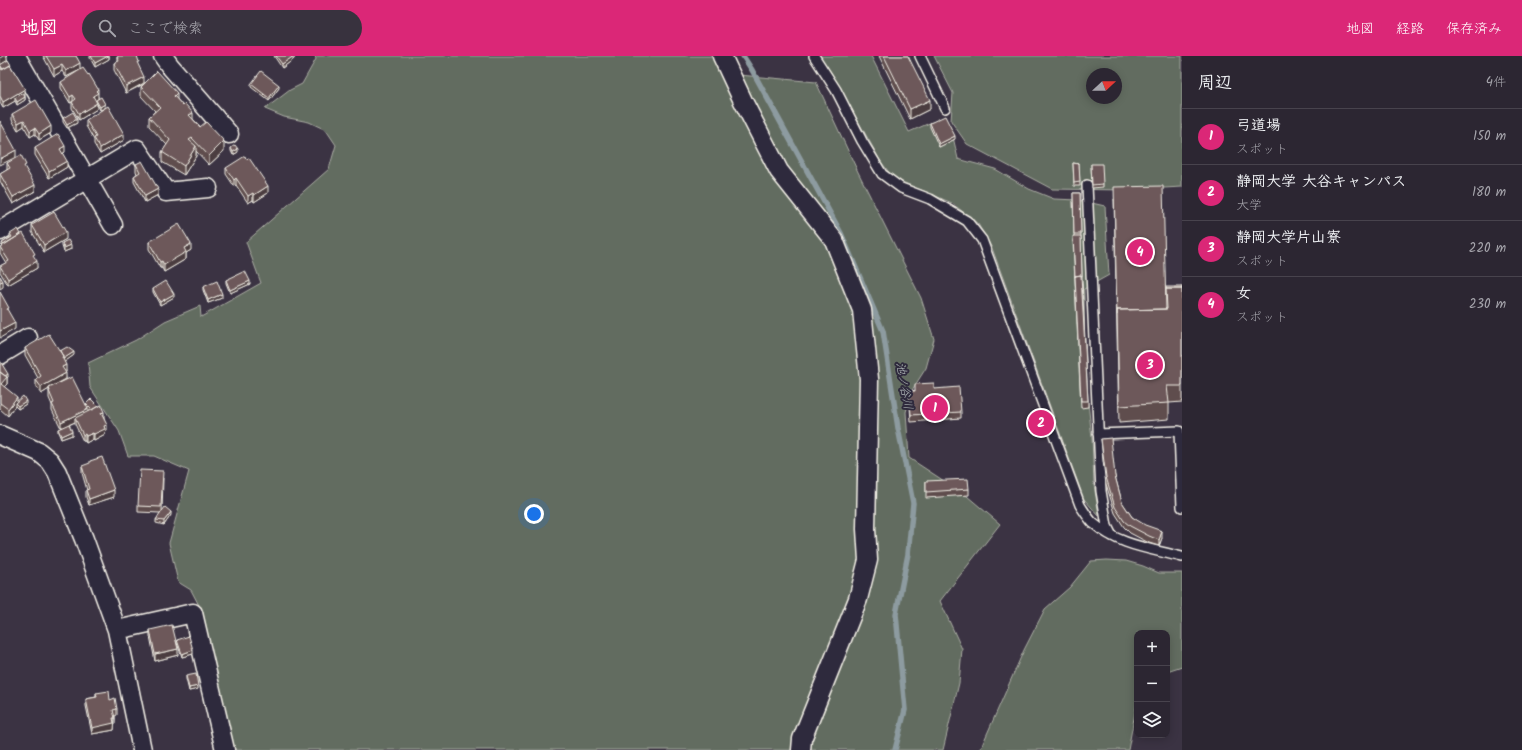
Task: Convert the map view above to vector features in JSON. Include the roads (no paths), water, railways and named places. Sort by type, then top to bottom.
[{"type":"street","points":[[16,56],[113,225]]},
{"type":"street","points":[[164,56],[170,66],[228,134]]},
{"type":"street","points":[[722,56],[743,101],[780,171],[834,240],[862,310],[869,378],[866,529],[868,560],[858,599],[802,739],[801,750]]},
{"type":"street","points":[[2,224],[87,180],[137,149],[166,192],[208,188]]},
{"type":"street","points":[[0,355],[28,338]]},
{"type":"street","points":[[0,435],[39,452],[50,461],[57,472],[84,539],[117,630],[142,750]]},
{"type":"street","points":[[117,630],[194,613],[225,750]]},
{"type":"lane","points":[[814,56],[836,90],[859,135],[882,174],[901,188],[930,199],[967,221],[982,240],[1080,505],[1092,522],[1112,536],[1130,545],[1182,557]]},
{"type":"lane","points":[[920,56],[945,108]]},
{"type":"lane","points":[[1087,185],[1101,491],[1107,526],[1112,536]]},
{"type":"lane","points":[[1098,434],[1179,431],[1182,507]]},
{"type":"waterway","name":"池ノ谷川","points":[[743,56],[841,233],[883,331],[898,428],[913,503],[908,554],[896,614],[905,710],[895,750]]},
{"type":"place","name":"女","points":[[1140,252]]},
{"type":"place","name":"静岡大学片山寮","points":[[1150,365]]},
{"type":"place","name":"弓道場","points":[[935,408]]},
{"type":"place","name":"静岡大学 大谷キャンパス","points":[[1041,423]]}]
